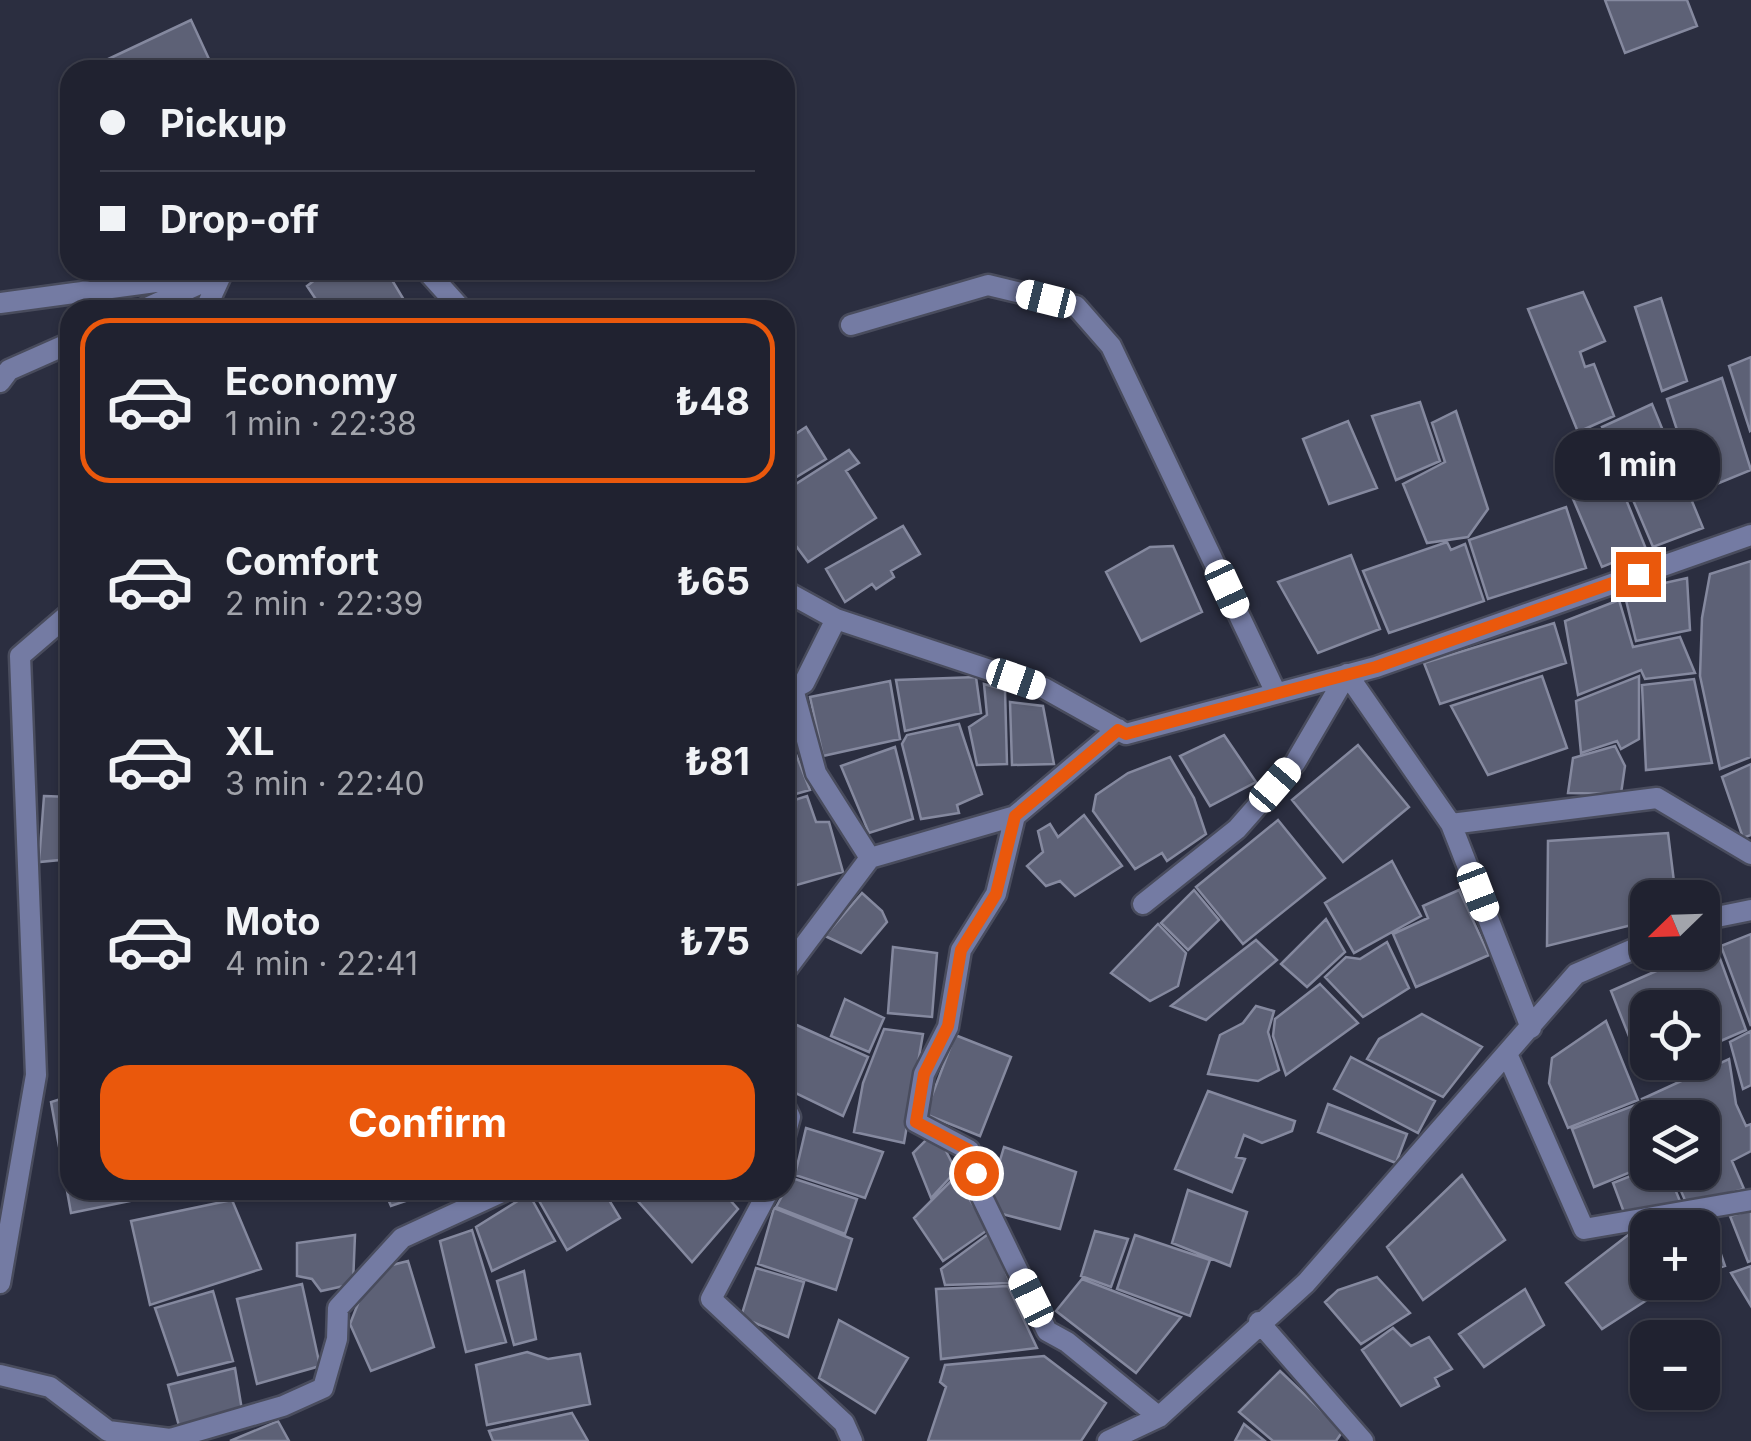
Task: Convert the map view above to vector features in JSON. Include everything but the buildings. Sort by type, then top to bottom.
[{"type":"street","points":[[0,304],[164,280]]},
{"type":"street","points":[[163,300],[206,280]]},
{"type":"street","points":[[435,280],[453,300]]},
{"type":"street","points":[[851,325],[988,285],[1076,306],[1111,346],[1276,693]]},
{"type":"street","points":[[0,382],[10,370],[60,348]]},
{"type":"street","points":[[795,597],[836,619],[1044,688],[1126,734],[1347,674],[1751,535]]},
{"type":"street","points":[[795,688],[804,684],[836,619]]},
{"type":"street","points":[[0,1283],[36,1075],[20,656],[60,622]]},
{"type":"street","points":[[1347,674],[1451,824],[1531,1028]]},
{"type":"street","points":[[1144,904],[1237,830],[1294,763],[1347,674]]},
{"type":"street","points":[[795,708],[816,773],[870,858]]},
{"type":"street","points":[[795,958],[870,858],[1015,816],[1118,730]]},
{"type":"street","points":[[1451,824],[1657,798],[1751,854]]},
{"type":"street","points":[[1015,816],[996,894],[961,950],[948,1026],[924,1074],[916,1122],[969,1150],[982,1197],[1047,1331],[1068,1342],[1159,1417]]},
{"type":"street","points":[[1720,916],[1751,910]]},
{"type":"street","points":[[1108,1441],[1159,1417],[1306,1283],[1576,974],[1630,951]]},
{"type":"street","points":[[1508,1056],[1584,1229],[1751,1200]]},
{"type":"street","points":[[0,1375],[50,1387],[108,1431],[170,1439],[283,1406],[323,1388],[336,1339],[338,1308],[402,1238],[484,1200]]},
{"type":"street","points":[[763,1200],[711,1298],[844,1423],[852,1441]]},
{"type":"street","points":[[1259,1322],[1364,1441]]},
{"type":"route","points":[[976,1173],[969,1150],[916,1122],[924,1074],[948,1026],[961,950],[996,894],[1015,816],[1118,730],[1126,734],[1376,667],[1638,574]]}]
